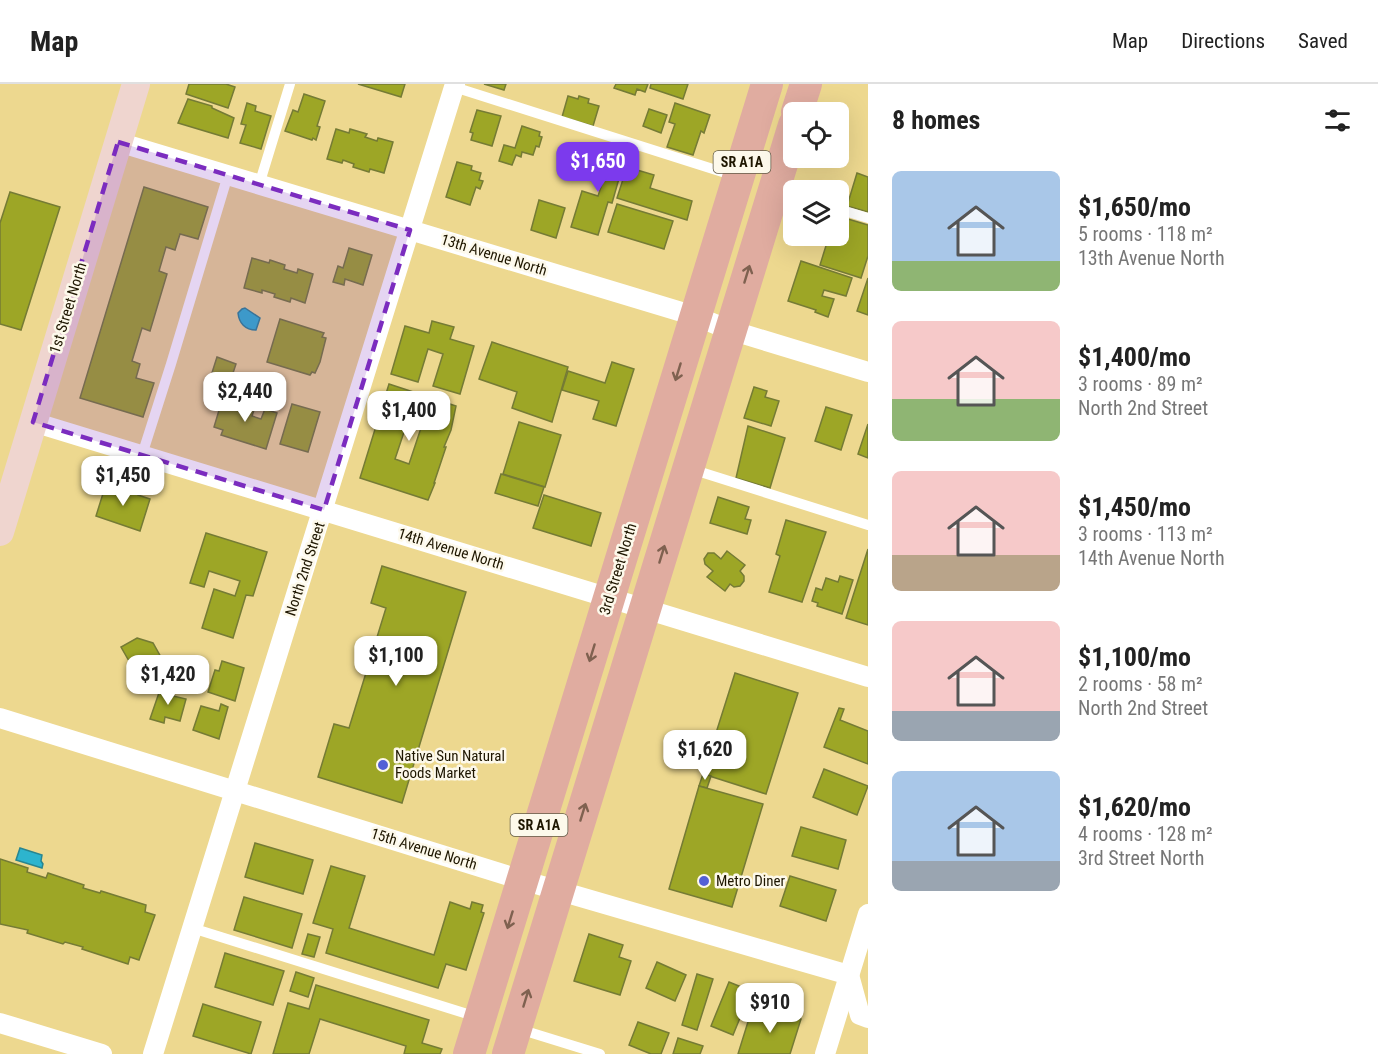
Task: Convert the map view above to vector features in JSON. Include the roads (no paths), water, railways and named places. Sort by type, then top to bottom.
[{"type":"main road","name":"3rd Street North","points":[[470,1054],[767,84]]},
{"type":"main road","points":[[800,102],[806,84]]},
{"type":"main road","name":"SR A1A","points":[[512,1041],[730,330],[783,191]]},
{"type":"street","name":"1st Street North","points":[[0,532],[136,84]]},
{"type":"street","name":"North 2nd Street","points":[[153,1054],[454,86]]},
{"type":"street","name":"13th Avenue North","points":[[118,142],[695,316],[730,330],[868,372]]},
{"type":"street","name":"14th Avenue North","points":[[33,422],[868,677]]},
{"type":"street","name":"15th Avenue North","points":[[0,718],[522,880],[849,975]]},
{"type":"street","points":[[825,1054],[868,914]]},
{"type":"street","points":[[849,975],[868,954]]},
{"type":"street","points":[[849,975],[860,1015],[868,1018]]},
{"type":"street","points":[[0,1023],[102,1054]]},
{"type":"lane","points":[[259,184],[290,84]]},
{"type":"lane","points":[[454,86],[738,177]]},
{"type":"lane","points":[[142,455],[228,175]]},
{"type":"lane","points":[[849,212],[868,218]]},
{"type":"lane","points":[[688,468],[868,525]]},
{"type":"lane","points":[[192,928],[480,1018]]},
{"type":"lane","points":[[512,1041],[600,1054]]},
{"type":"water","points":[[245,308],[260,318],[256,330],[246,327],[240,320],[238,313]]},
{"type":"water","points":[[20,848],[42,855],[42,868],[16,860]]},
{"type":"place","name":"Native Sun Natural Foods Market","points":[[383,765]]},
{"type":"place","name":"Metro Diner","points":[[704,881]]}]
